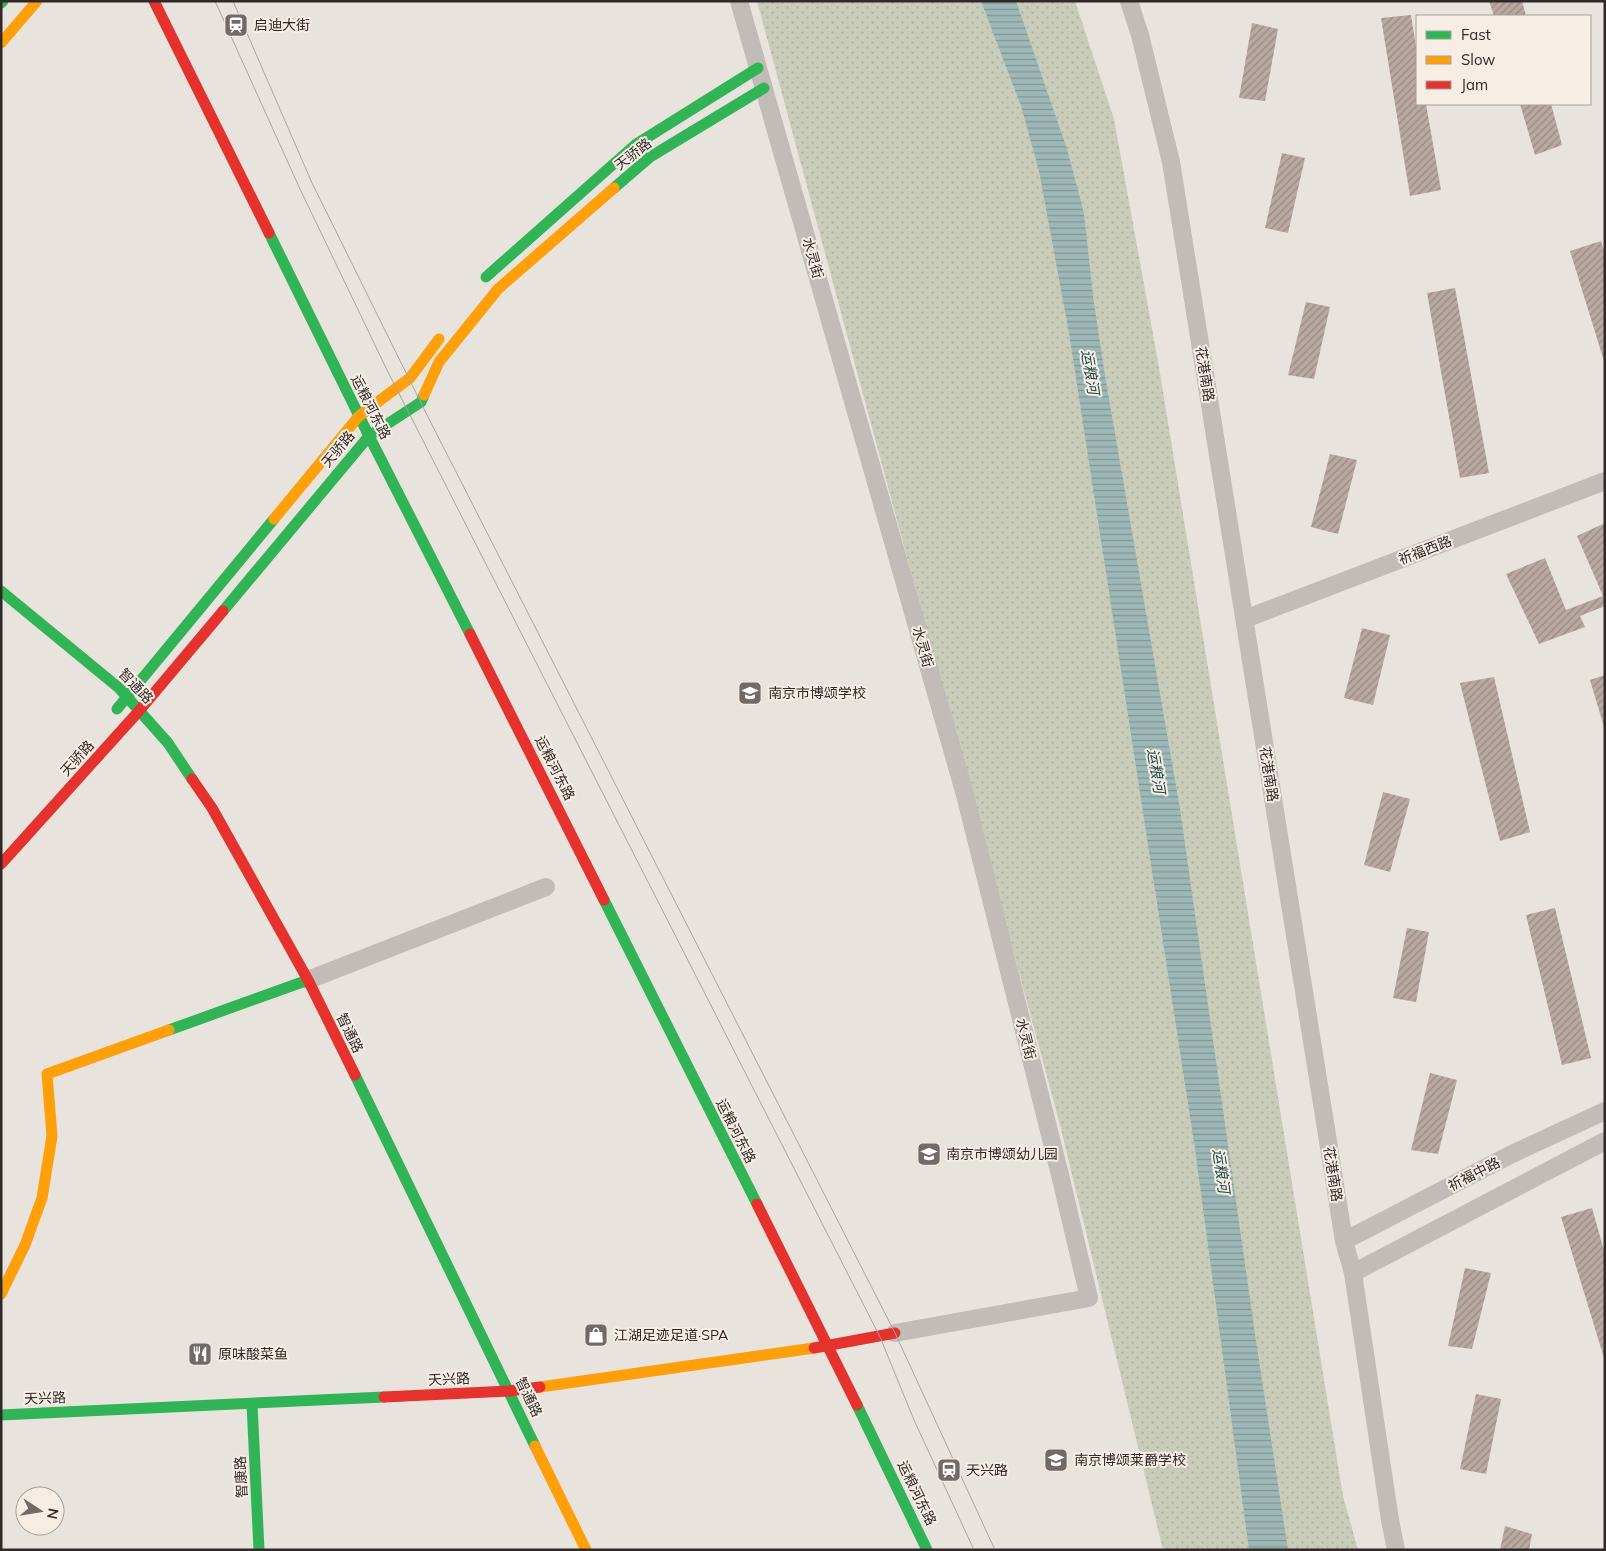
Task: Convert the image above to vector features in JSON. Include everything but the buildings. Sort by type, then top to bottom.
[{"type":"street","points":[[1,43],[37,1]]},
{"type":"street","name":"运粮河东路","points":[[154,1],[358,416],[828,1346],[927,1550]]},
{"type":"street","name":"水灵街","points":[[739,1],[965,795],[1089,1298],[895,1333]]},
{"type":"street","name":"花港南路","points":[[1129,1],[1140,35],[1171,162],[1344,1241],[1353,1273],[1396,1550]]},
{"type":"street","name":"天骄路","points":[[478,289],[489,274],[635,145],[758,68]]},
{"type":"street","name":"天骄路","points":[[1,864],[139,710],[369,436],[421,402],[439,362],[498,289],[650,157],[764,88]]},
{"type":"street","name":"天骄路","points":[[109,719],[358,416],[410,378],[444,333]]},
{"type":"street","name":"祈福西路","points":[[1245,619],[1605,481]]},
{"type":"street","name":"智通路","points":[[1,591],[128,697],[168,744],[212,808],[308,980],[586,1550]]},
{"type":"street","points":[[1,1294],[25,1245],[42,1198],[52,1136],[46,1074],[308,980],[546,887]]},
{"type":"street","name":"祈福中路","points":[[1344,1241],[1512,1154],[1605,1111]]},
{"type":"street","points":[[1353,1273],[1605,1141]]},
{"type":"street","name":"天兴路","points":[[1,1414],[510,1391],[828,1346],[895,1333]]},
{"type":"street","name":"智康路","points":[[252,1404],[259,1550]]},
{"type":"green space","points":[[757,1],[1075,1],[1114,119],[1160,373],[1343,1496],[1358,1550],[1163,1550],[1059,1121]]},
{"type":"water","name":"运粮河","points":[[981,1],[1016,1],[1067,149],[1084,213],[1093,296],[1105,376],[1180,809],[1256,1341],[1288,1550],[1249,1550],[1195,1149],[1069,333],[1039,171],[1021,106]]},
{"type":"tram line","points":[[215,1],[300,189],[386,368],[880,1337],[914,1420],[974,1550]]},
{"type":"tram line","points":[[233,1],[312,183],[426,413],[895,1333],[995,1550]]},
{"type":"traffic: fast","points":[[486,277],[635,145],[758,68]]},
{"type":"traffic: fast","points":[[614,188],[650,157],[764,88]]},
{"type":"traffic: fast","points":[[269,233],[369,436],[470,634]]},
{"type":"traffic: fast","points":[[223,611],[369,436],[421,402],[424,395]]},
{"type":"traffic: fast","points":[[117,709],[274,519]]},
{"type":"traffic: fast","points":[[1,591],[119,688],[168,743],[192,779]]},
{"type":"traffic: fast","points":[[604,900],[757,1204]]},
{"type":"traffic: fast","points":[[169,1030],[308,980]]},
{"type":"traffic: fast","points":[[355,1075],[535,1446]]},
{"type":"traffic: fast","points":[[1,1415],[384,1397]]},
{"type":"traffic: fast","points":[[252,1404],[259,1550]]},
{"type":"traffic: fast","points":[[857,1405],[927,1550]]},
{"type":"traffic: slow","points":[[1,43],[37,1]]},
{"type":"traffic: slow","points":[[424,395],[439,362],[498,289],[614,188]]},
{"type":"traffic: slow","points":[[274,519],[359,416],[410,378],[439,339]]},
{"type":"traffic: slow","points":[[1,1294],[25,1245],[42,1198],[52,1136],[47,1074],[169,1030]]},
{"type":"traffic: slow","points":[[540,1387],[814,1348]]},
{"type":"traffic: slow","points":[[535,1446],[586,1550]]},
{"type":"traffic: jam","points":[[154,1],[269,233]]},
{"type":"traffic: jam","points":[[1,864],[139,711],[223,611]]},
{"type":"traffic: jam","points":[[470,634],[604,900]]},
{"type":"traffic: jam","points":[[192,779],[212,808],[308,980],[355,1075]]},
{"type":"traffic: jam","points":[[757,1204],[857,1405]]},
{"type":"traffic: jam","points":[[814,1348],[895,1333]]},
{"type":"traffic: jam","points":[[384,1397],[509,1391],[540,1387]]},
{"type":"place","name":"启迪大街","points":[[236,25]]},
{"type":"place","name":"南京市博颂学校","points":[[750,693]]},
{"type":"place","name":"南京市博颂幼儿园","points":[[929,1154]]},
{"type":"place","name":"江湖足迹足道·SPA","points":[[596,1335]]},
{"type":"place","name":"原味酸菜鱼","points":[[200,1354]]},
{"type":"place","name":"南京博颂莱爵学校","points":[[1056,1460]]},
{"type":"place","name":"天兴路","points":[[949,1470]]}]
